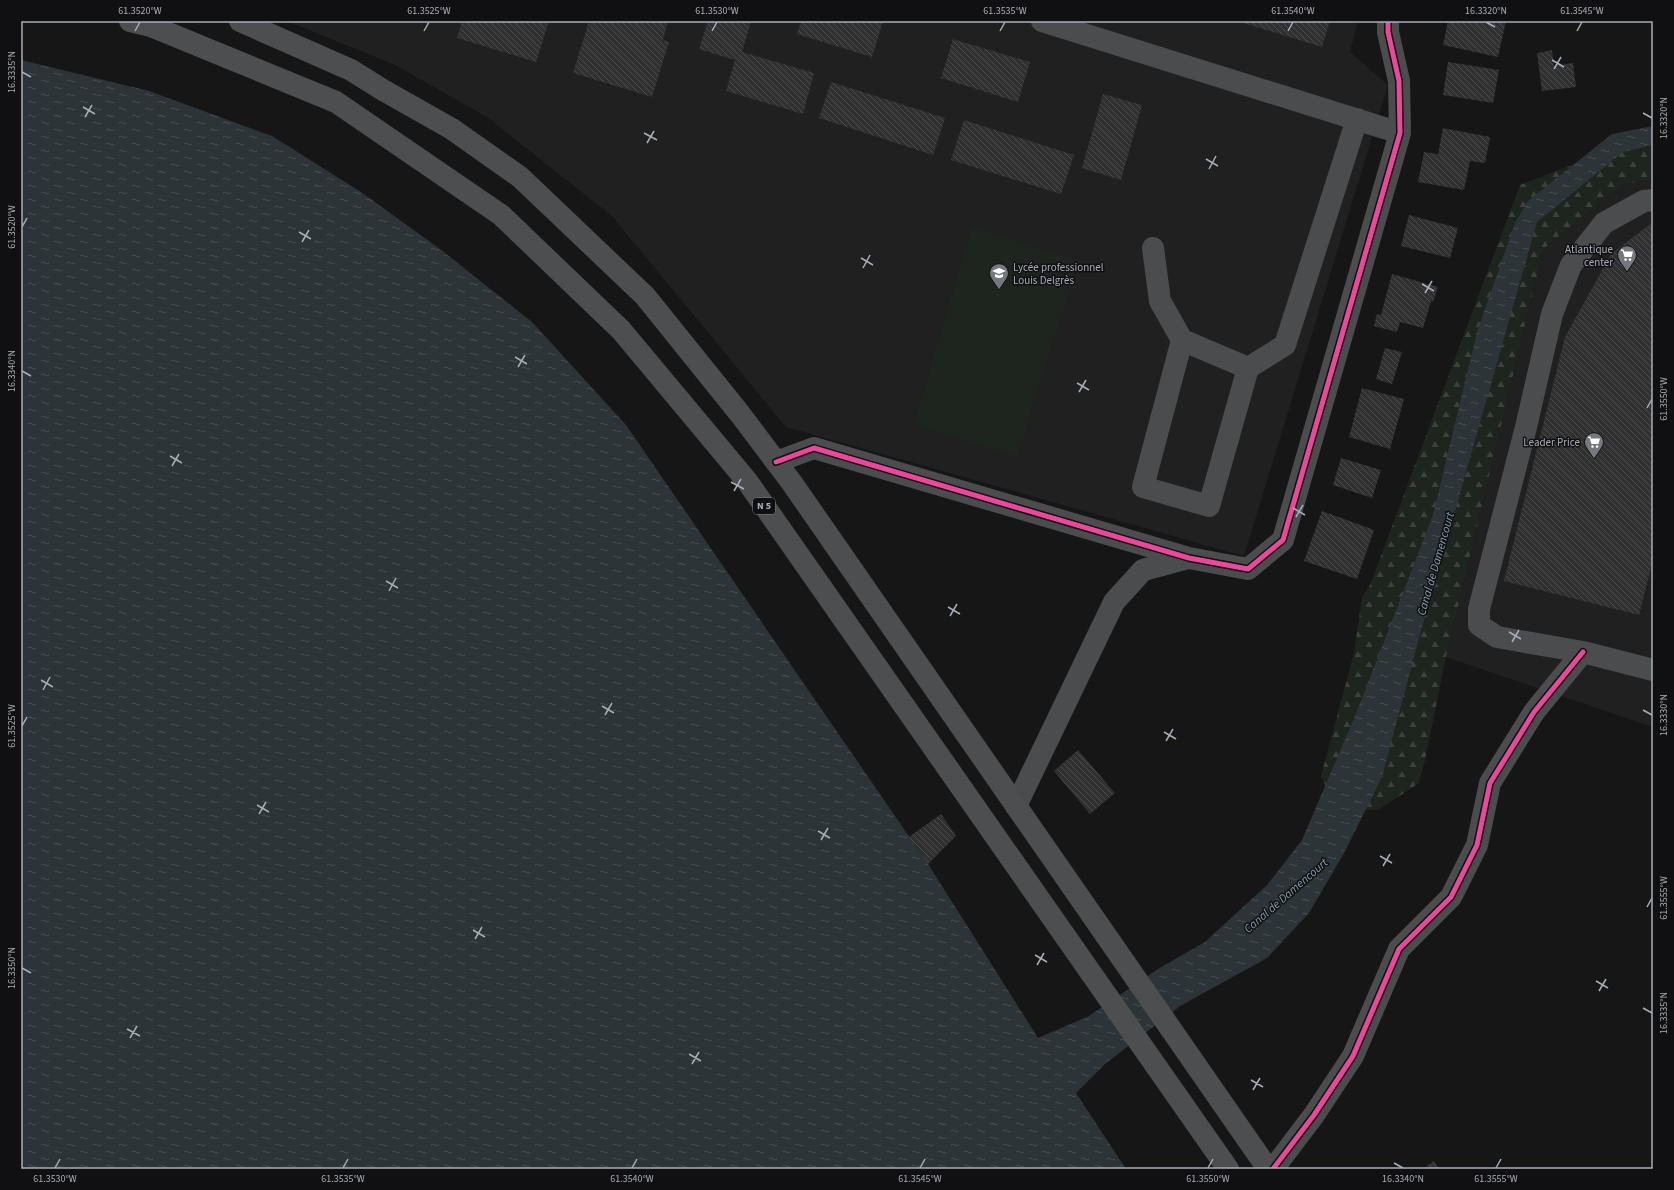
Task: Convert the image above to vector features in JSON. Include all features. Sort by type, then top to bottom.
[{"type":"main road","name":"N 5","points":[[130,21],[151,26],[336,102],[501,215],[621,330],[747,480],[1228,1169]]},
{"type":"main road","points":[[240,21],[351,70],[452,129],[520,177],[645,296],[776,462],[1268,1169]]},
{"type":"street","points":[[1042,21],[1400,133]]},
{"type":"street","points":[[776,462],[814,448],[1189,558],[1248,569],[1283,540],[1400,133],[1399,81],[1388,32],[1388,21]]},
{"type":"street","points":[[1182,340],[1143,487],[1209,506],[1248,368],[1285,345],[1357,119]]},
{"type":"street","points":[[1652,664],[1497,637],[1479,625],[1479,609],[1526,427],[1552,314],[1571,265],[1604,223],[1644,201],[1653,200]]},
{"type":"street","points":[[1153,248],[1160,301],[1182,340],[1248,368]]},
{"type":"street","points":[[1016,806],[1114,602],[1143,570],[1189,558]]},
{"type":"street","points":[[1274,1169],[1314,1115],[1353,1056],[1399,949],[1451,897],[1477,845],[1490,783],[1534,712],[1583,652]]},
{"type":"shaded area","name":"Lycée professionnel Louis Delgrès","points":[[287,21],[1358,21],[1350,52],[1388,85],[1244,556],[786,427],[612,216],[487,117],[395,65]]},
{"type":"shaded area","points":[[1653,180],[1653,727],[1446,657],[1543,249],[1624,184]]},
{"type":"green space","points":[[1653,133],[1653,180],[1624,184],[1543,249],[1446,657],[1419,783],[1378,810],[1337,810],[1321,776],[1354,653],[1362,597],[1370,585],[1520,185]]},
{"type":"green space","points":[[972,226],[1078,261],[1017,457],[914,425]]},
{"type":"water","name":"Canal de Damencourt","points":[[21,60],[149,91],[272,136],[361,192],[440,249],[532,322],[626,425],[928,864],[1038,1038],[1089,1016],[1158,969],[1205,942],[1267,885],[1302,840],[1356,714],[1433,515],[1477,332],[1515,223],[1528,201],[1612,134],[1653,126],[1653,145],[1623,152],[1537,222],[1419,638],[1382,777],[1343,855],[1309,913],[1267,958],[1180,1006],[1105,1064],[1076,1093],[1126,1169],[21,1169]]},
{"type":"building","points":[[462,21],[549,21],[536,62],[457,38]]},
{"type":"building","points":[[589,21],[668,21],[663,40],[669,42],[652,97],[573,73]]},
{"type":"building","points":[[708,21],[751,21],[742,52],[814,73],[803,114],[726,91],[735,60],[699,49]]},
{"type":"building","points":[[801,21],[883,21],[872,57],[797,34]]},
{"type":"building","points":[[1237,21],[1330,21],[1322,47]]},
{"type":"building","points":[[1448,21],[1506,21],[1498,57],[1443,45]]},
{"type":"building","points":[[953,39],[1030,62],[1018,102],[941,78]]},
{"type":"building","points":[[1552,50],[1554,66],[1573,63],[1576,87],[1542,91],[1537,53]]},
{"type":"building","points":[[1448,62],[1499,70],[1493,103],[1443,95]]},
{"type":"building","points":[[831,82],[945,118],[933,155],[819,118]]},
{"type":"building","points":[[1103,94],[1142,105],[1121,180],[1082,168]]},
{"type":"building","points":[[964,120],[1074,155],[1061,194],[951,160]]},
{"type":"building","points":[[1443,128],[1490,137],[1485,163],[1470,161],[1464,190],[1418,182],[1424,152],[1438,154]]},
{"type":"building","points":[[1409,215],[1458,228],[1450,258],[1401,246]]},
{"type":"building","name":"Leader Price","points":[[1653,222],[1653,560],[1639,615],[1504,581],[1565,337],[1611,254]]},
{"type":"building","points":[[1392,274],[1438,287],[1433,302],[1431,301],[1423,328],[1400,322],[1397,332],[1374,326],[1377,314],[1381,315]]},
{"type":"building","points":[[1385,348],[1402,352],[1392,384],[1376,379]]},
{"type":"building","points":[[1362,388],[1404,399],[1390,449],[1349,437]]},
{"type":"building","points":[[1341,458],[1381,470],[1372,498],[1333,485]]},
{"type":"building","points":[[1322,511],[1374,530],[1357,579],[1304,561]]},
{"type":"building","points":[[1078,750],[1115,793],[1090,814],[1054,771]]},
{"type":"building","points":[[941,814],[956,836],[928,864],[909,837]]},
{"type":"building","points":[[1434,1161],[1439,1169],[1423,1169]]},
{"type":"cycle path","points":[[776,462],[814,448],[1189,558],[1248,569],[1283,540],[1400,133],[1399,81],[1388,32],[1388,21]]},
{"type":"cycle path","points":[[1273,1169],[1314,1115],[1353,1056],[1399,949],[1451,897],[1477,845],[1490,783],[1534,712],[1583,652]]},
{"type":"place","name":"Atlantique center","points":[[1627,272]]},
{"type":"place","name":"Lycée professionnel Louis Delgrès","points":[[999,290]]},
{"type":"place","name":"Leader Price","points":[[1594,459]]}]
